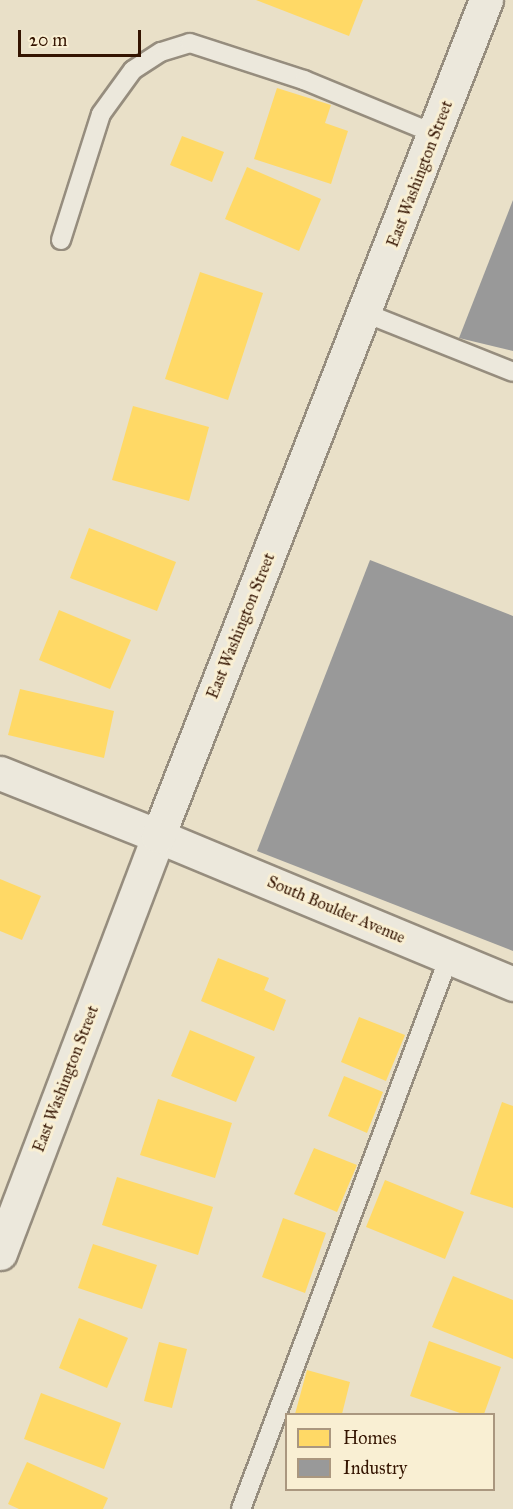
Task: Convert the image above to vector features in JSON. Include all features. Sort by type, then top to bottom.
[{"type":"street","name":"East Washington Street","points":[[0,1253],[158,836],[366,313],[486,0]]},
{"type":"street","name":"South Boulder Avenue","points":[[0,773],[158,836],[513,984]]},
{"type":"lane","points":[[61,240],[100,114],[133,70],[161,52],[190,43],[304,80],[435,134]]},
{"type":"lane","points":[[366,313],[513,372]]},
{"type":"lane","points":[[241,1509],[449,957]]},
{"type":"building: Homes","points":[[256,0],[363,0],[349,36]]},
{"type":"building: Homes","points":[[277,88],[331,105],[325,123],[348,131],[331,184],[254,159]]},
{"type":"building: Homes","points":[[182,136],[224,152],[212,182],[170,165]]},
{"type":"building: Homes","points":[[247,167],[321,199],[299,251],[225,219]]},
{"type":"building: Homes","points":[[200,272],[263,293],[228,400],[165,379]]},
{"type":"building: Homes","points":[[133,406],[209,427],[189,501],[112,480]]},
{"type":"building: Homes","points":[[89,528],[176,562],[157,611],[70,578]]},
{"type":"building: Homes","points":[[59,610],[131,640],[110,689],[39,660]]},
{"type":"building: Homes","points":[[20,689],[114,711],[104,758],[8,735]]},
{"type":"building: Homes","points":[[0,879],[41,896],[22,940],[0,931]]},
{"type":"building: Homes","points":[[218,958],[269,978],[264,990],[286,1000],[274,1031],[201,1001]]},
{"type":"building: Homes","points":[[359,1017],[405,1035],[386,1081],[341,1062]]},
{"type":"building: Homes","points":[[190,1030],[255,1057],[236,1102],[171,1076]]},
{"type":"building: Homes","points":[[344,1076],[383,1092],[367,1133],[328,1116]]},
{"type":"building: Homes","points":[[158,1099],[232,1123],[215,1178],[140,1155]]},
{"type":"building: Homes","points":[[502,1102],[513,1106],[513,1208],[470,1194]]},
{"type":"building: Homes","points":[[314,1148],[357,1165],[337,1212],[294,1194]]},
{"type":"building: Homes","points":[[117,1177],[213,1207],[198,1255],[102,1225]]},
{"type":"building: Homes","points":[[385,1180],[464,1212],[445,1259],[366,1227]]},
{"type":"building: Homes","points":[[283,1218],[326,1233],[305,1293],[262,1277]]},
{"type":"building: Homes","points":[[93,1244],[157,1265],[142,1309],[78,1288]]},
{"type":"building: Homes","points":[[453,1276],[513,1300],[513,1359],[432,1327]]},
{"type":"building: Homes","points":[[79,1318],[128,1338],[107,1388],[59,1368]]},
{"type":"building: Homes","points":[[429,1341],[501,1367],[484,1413],[460,1413],[410,1396]]},
{"type":"building: Homes","points":[[159,1342],[187,1349],[172,1408],[144,1401]]},
{"type":"building: Homes","points":[[307,1370],[350,1382],[342,1413],[295,1413]]},
{"type":"building: Homes","points":[[41,1393],[121,1423],[104,1469],[24,1439]]},
{"type":"building: Homes","points":[[27,1462],[108,1498],[103,1509],[19,1509],[8,1504]]},
{"type":"building: Industry","points":[[513,200],[513,351],[459,338]]},
{"type":"building: Industry","points":[[370,560],[513,616],[513,951],[257,851]]}]
